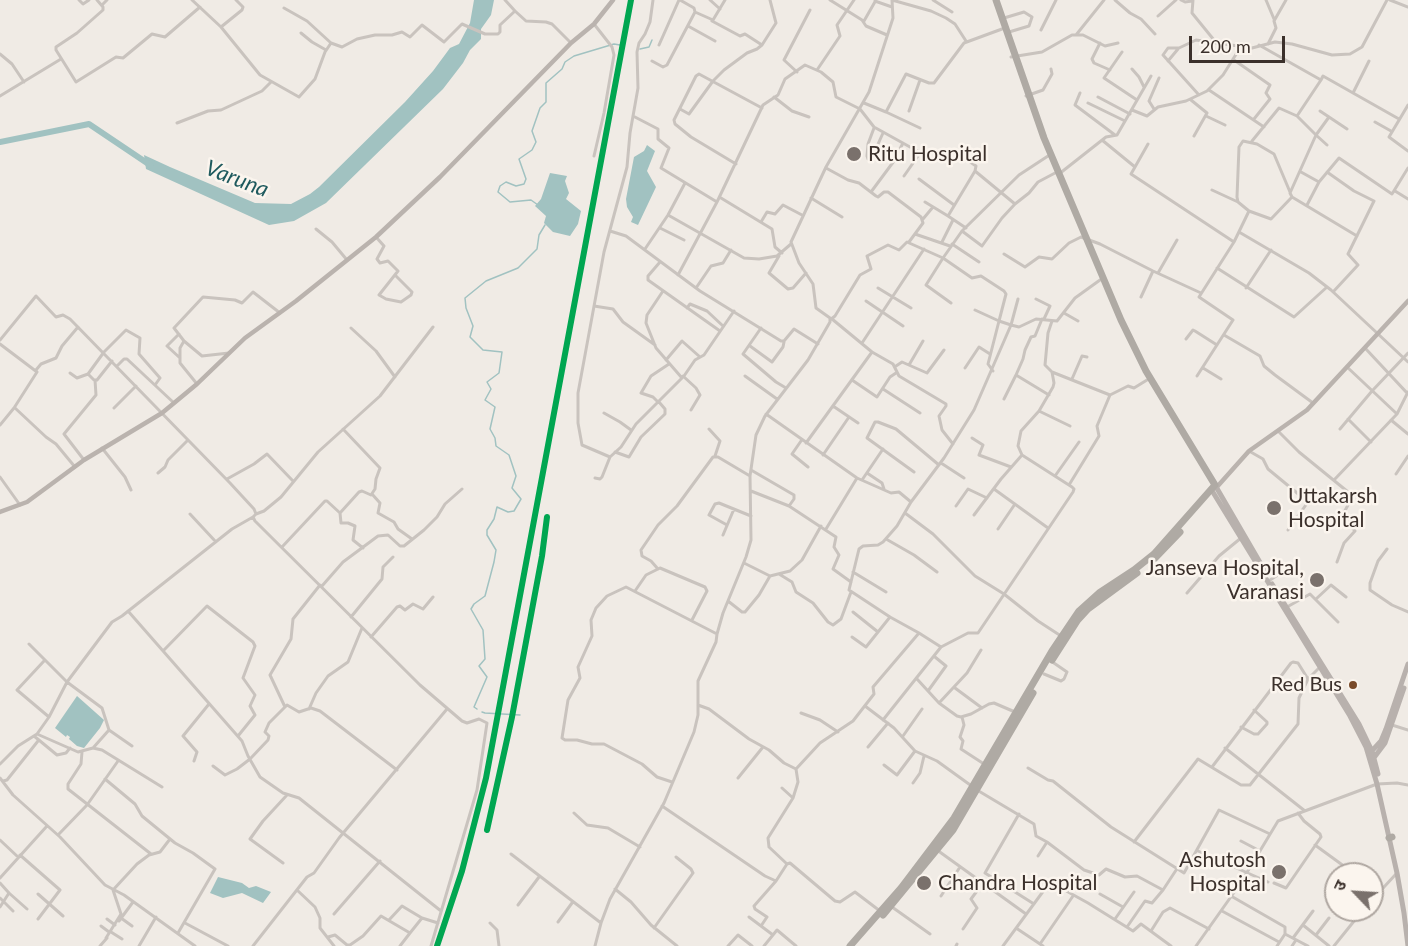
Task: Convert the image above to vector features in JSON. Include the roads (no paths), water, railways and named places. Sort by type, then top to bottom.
[{"type":"highway","points":[[994,0],[1002,18],[1004,31]]},
{"type":"highway","points":[[994,0],[1048,156],[1057,174]]},
{"type":"highway","points":[[1027,96],[1100,280],[1130,348],[1147,380],[1215,487]]},
{"type":"highway","points":[[1084,238],[1139,358],[1215,487]]},
{"type":"highway","points":[[850,946],[933,847],[975,788],[985,765],[1079,611],[1089,601],[1154,554],[1215,487]]},
{"type":"highway","points":[[856,946],[953,830],[975,788],[1077,621],[1088,609],[1161,553],[1215,487]]},
{"type":"main road","points":[[1215,487],[1241,538],[1372,756],[1407,915],[1408,946]]},
{"type":"main road","points":[[1215,487],[1320,666]]},
{"type":"main road","points":[[1372,756],[1385,743],[1392,726],[1408,664]]},
{"type":"main road","points":[[1372,756],[1381,741],[1408,675]]},
{"type":"main road","points":[[1391,837],[1407,915]]},
{"type":"street","points":[[79,0],[83,4],[89,0]]},
{"type":"street","points":[[97,0],[103,10],[77,33],[56,47],[73,81],[78,82],[114,58],[123,58],[152,34],[165,36],[200,7]]},
{"type":"street","points":[[102,5],[107,0]]},
{"type":"street","points":[[193,0],[221,27],[260,75],[296,96],[301,96],[315,79],[331,43]]},
{"type":"street","points":[[221,27],[242,10],[243,8],[236,0]]},
{"type":"street","points":[[505,0],[526,21],[549,22],[571,43]]},
{"type":"street","points":[[0,512],[20,505],[102,448],[162,413],[197,384],[247,336],[280,313],[376,237],[441,177],[571,43],[594,24],[613,0]]},
{"type":"street","points":[[610,457],[582,445],[578,393],[610,231],[627,167],[638,88],[637,52],[650,22],[653,0]]},
{"type":"street","points":[[659,45],[680,0],[711,21],[740,36],[745,34],[762,45]]},
{"type":"street","points":[[710,0],[720,9]]},
{"type":"street","points":[[711,21],[725,0]]},
{"type":"street","points":[[680,109],[689,114],[713,81],[747,52],[762,45],[776,23],[770,0]]},
{"type":"street","points":[[830,0],[864,21],[866,26],[887,35]]},
{"type":"street","points":[[817,70],[840,36],[837,25],[854,0]]},
{"type":"street","points":[[864,21],[875,0],[892,7]]},
{"type":"street","points":[[806,273],[794,288],[788,289],[769,273],[781,254],[791,244],[802,215],[826,167],[864,103],[893,18],[892,0],[931,11],[948,19],[955,24],[966,41]]},
{"type":"street","points":[[933,0],[952,12]]},
{"type":"street","points":[[1041,30],[1056,0]]},
{"type":"street","points":[[1076,35],[1104,0]]},
{"type":"street","points":[[1115,0],[1141,19],[1155,34]]},
{"type":"street","points":[[1158,16],[1176,0]]},
{"type":"street","points":[[1181,0],[1192,1],[1192,13],[1215,42]]},
{"type":"street","points":[[1266,0],[1276,28],[1268,44]]},
{"type":"street","points":[[1274,19],[1286,0]]},
{"type":"street","points":[[1168,61],[1179,48],[1196,40],[1240,48],[1252,48],[1275,42],[1292,44],[1332,55],[1355,52],[1362,48],[1368,39],[1389,0],[1408,7]]},
{"type":"street","points":[[284,8],[307,21],[331,43],[342,47],[357,39],[375,35],[392,35],[402,32],[410,37],[422,25],[444,42],[460,25],[467,25],[482,33],[500,33],[500,25],[515,11]]},
{"type":"street","points":[[797,72],[784,60],[810,10]]},
{"type":"street","points":[[652,62],[663,67],[667,65],[695,12]]},
{"type":"street","points":[[886,112],[904,76],[908,74],[934,83],[966,41],[1029,26],[1032,17],[1024,12],[1002,18]]},
{"type":"street","points":[[594,24],[610,46],[614,56],[594,156]]},
{"type":"street","points":[[688,26],[715,41]]},
{"type":"street","points":[[301,33],[326,50]]},
{"type":"street","points":[[1013,56],[1042,52],[1076,35],[1083,35],[1106,46],[1118,42]]},
{"type":"street","points":[[1101,43],[1092,59],[1094,63],[1110,70]]},
{"type":"street","points":[[1259,45],[1321,80]]},
{"type":"street","points":[[1179,48],[1169,48],[1163,55],[1199,95]]},
{"type":"street","points":[[1098,97],[1131,112],[1147,116],[1154,109],[1191,100],[1209,90],[1223,75],[1240,48]]},
{"type":"street","points":[[1122,52],[1104,78],[1137,99]]},
{"type":"street","points":[[0,54],[12,64],[24,82]]},
{"type":"street","points":[[0,96],[61,59]]},
{"type":"street","points":[[1234,60],[1270,85],[1266,93],[1271,98],[1254,119]]},
{"type":"street","points":[[1353,93],[1369,61]]},
{"type":"street","points":[[678,275],[702,233],[765,102],[778,94],[785,79],[806,65],[833,82],[836,97],[860,109],[874,127],[927,158]]},
{"type":"street","points":[[1027,96],[1044,89],[1052,74],[1051,69]]},
{"type":"street","points":[[1132,69],[1144,87]]},
{"type":"street","points":[[736,164],[690,137],[675,124],[674,120],[698,75],[762,108]]},
{"type":"street","points":[[926,202],[948,216],[982,246],[1015,204],[1038,182],[1057,174],[1106,137],[1117,135],[1150,76]]},
{"type":"street","points":[[1297,116],[1323,76],[1399,119]]},
{"type":"street","points":[[1154,109],[1149,101],[1159,78]]},
{"type":"street","points":[[909,111],[920,80]]},
{"type":"street","points":[[177,123],[207,111],[221,110],[262,91],[270,82]]},
{"type":"street","points":[[1209,90],[1264,127]]},
{"type":"street","points":[[1080,93],[1075,105],[1115,135]]},
{"type":"street","points":[[774,97],[792,111],[809,117]]},
{"type":"street","points":[[1191,100],[1207,112],[1194,136]]},
{"type":"street","points":[[864,103],[920,128]]},
{"type":"street","points":[[1089,103],[1125,121]]},
{"type":"street","points":[[1408,105],[1389,137],[1408,151]]},
{"type":"street","points":[[1252,141],[1279,108],[1297,116],[1327,145]]},
{"type":"street","points":[[1320,111],[1347,129]]},
{"type":"street","points":[[633,116],[658,129],[658,139],[669,149],[661,168],[717,202]]},
{"type":"street","points":[[1206,116],[1225,125]]},
{"type":"street","points":[[1212,190],[1238,202],[1249,211],[1271,219],[1291,195],[1316,135],[1329,117]]},
{"type":"street","points":[[1375,122],[1391,131]]},
{"type":"street","points":[[874,127],[868,144],[867,159],[870,159],[874,153],[883,133]]},
{"type":"street","points":[[1102,140],[1135,167]]},
{"type":"street","points":[[1238,202],[1239,144],[1243,141],[1252,141],[1274,154],[1291,195],[1357,236]]},
{"type":"street","points":[[871,192],[894,161],[903,143]]},
{"type":"street","points":[[1149,144],[1131,174],[1234,242]]},
{"type":"street","points":[[904,176],[918,156],[918,152]]},
{"type":"street","points":[[948,216],[976,166],[957,153]]},
{"type":"street","points":[[951,303],[926,285],[943,258],[964,230],[1019,174],[1048,156]]},
{"type":"street","points":[[1307,205],[1319,182],[1339,158],[1392,194],[1408,168]]},
{"type":"street","points":[[826,167],[848,180],[859,183],[878,197],[888,192],[923,219]]},
{"type":"street","points":[[975,171],[1015,204]]},
{"type":"street","points":[[1300,172],[1319,182]]},
{"type":"street","points":[[1327,172],[1352,190],[1374,200],[1348,254],[1358,265],[1333,292]]},
{"type":"street","points":[[920,179],[954,205]]},
{"type":"street","points":[[645,249],[668,215],[685,183]]},
{"type":"street","points":[[1395,191],[1408,199]]},
{"type":"street","points":[[720,197],[772,229],[775,247],[781,254]]},
{"type":"street","points":[[811,198],[842,217]]},
{"type":"street","points":[[761,222],[767,212],[775,214],[783,205],[802,215]]},
{"type":"street","points":[[595,946],[601,923],[615,889],[662,806],[694,732],[698,715],[698,681],[716,642],[728,601],[751,540],[750,476],[756,435],[766,414],[818,344],[860,275],[871,269],[867,256],[885,246],[899,250],[909,242],[933,207]]},
{"type":"street","points":[[1197,376],[1233,320],[1199,297],[1234,242],[1249,211]]},
{"type":"street","points":[[668,215],[741,256],[756,259],[781,254]]},
{"type":"street","points":[[942,242],[953,220]]},
{"type":"street","points":[[660,228],[684,240]]},
{"type":"street","points":[[316,229],[332,242],[347,260]]},
{"type":"street","points":[[610,231],[626,236],[696,288],[784,341]]},
{"type":"street","points":[[1239,232],[1327,287],[1408,362]]},
{"type":"street","points":[[915,234],[952,245],[979,262]]},
{"type":"street","points":[[376,237],[384,246],[377,259],[380,262],[388,261],[397,269],[379,295],[402,302],[412,292],[395,275]]},
{"type":"street","points":[[1004,254],[1025,267],[1039,257],[1052,259],[1069,243],[1084,238],[1201,293]]},
{"type":"street","points":[[1158,273],[1177,240]]},
{"type":"street","points":[[909,242],[943,258],[972,278],[981,276],[1006,294],[990,354],[988,366],[993,371]]},
{"type":"street","points":[[791,244],[799,263],[815,288],[816,308],[872,352],[896,366]]},
{"type":"street","points":[[696,288],[711,266],[723,263],[731,249]]},
{"type":"street","points":[[862,343],[924,249]]},
{"type":"street","points":[[1246,288],[1271,250]]},
{"type":"street","points":[[660,262],[647,278],[650,283],[720,331]]},
{"type":"street","points":[[1217,268],[1294,317],[1327,287]]},
{"type":"street","points":[[1141,297],[1153,271]]},
{"type":"street","points":[[975,310],[1019,327],[1036,319],[1057,321],[1075,298],[1100,280]]},
{"type":"street","points":[[878,288],[911,308]]},
{"type":"street","points":[[663,291],[648,312],[645,321],[655,345],[668,362],[696,387],[700,395],[691,410]]},
{"type":"street","points":[[230,352],[202,356],[184,341],[174,326],[205,296],[242,303],[253,292],[280,313]]},
{"type":"street","points":[[36,370],[0,341],[36,296],[56,317],[63,315],[104,352],[227,479],[254,509],[254,516],[282,547],[420,685],[467,723],[485,721],[487,730],[477,790],[431,946]]},
{"type":"street","points":[[779,574],[792,582],[795,592],[813,603],[828,622],[833,625],[841,619],[851,592],[849,588],[857,553],[861,547],[878,545],[886,539],[953,444],[974,410],[993,371],[1011,325],[1018,299]]},
{"type":"street","points":[[1004,399],[1023,359],[1030,337],[1035,336],[1050,306],[1036,299]]},
{"type":"street","points":[[866,300],[903,326]]},
{"type":"street","points":[[1215,487],[1249,451],[1313,403],[1408,301]]},
{"type":"street","points":[[687,308],[692,304],[707,311],[723,326]]},
{"type":"street","points":[[594,306],[613,309],[623,322],[655,345]]},
{"type":"street","points":[[595,477],[600,479],[602,477],[610,457],[621,447],[632,430],[681,381],[695,360],[704,355],[734,311]]},
{"type":"street","points":[[1064,313],[1078,321]]},
{"type":"street","points":[[1052,321],[1048,333],[1045,365],[1052,372],[1110,395]]},
{"type":"street","points":[[0,425],[33,380],[36,370],[41,364],[56,358],[62,346],[78,327]]},
{"type":"street","points":[[0,764],[18,746],[35,735],[49,717],[67,682],[112,622],[237,525],[264,511],[281,496],[306,465],[380,396],[433,327]]},
{"type":"street","points":[[351,328],[379,355],[395,377]]},
{"type":"street","points":[[761,328],[743,354],[786,388]]},
{"type":"street","points":[[750,346],[772,362],[783,347],[791,330],[794,329],[818,344]]},
{"type":"street","points":[[70,373],[77,378],[88,374],[104,352],[127,330],[140,338],[139,354],[160,378],[154,384]]},
{"type":"street","points":[[1186,339],[1193,330],[1217,345]]},
{"type":"street","points":[[179,334],[167,346],[180,358]]},
{"type":"street","points":[[1224,335],[1260,356],[1264,366],[1313,403]]},
{"type":"street","points":[[184,341],[181,346],[180,363],[197,384]]},
{"type":"street","points":[[615,452],[629,457],[641,437],[665,414],[665,409],[659,402],[641,393],[651,376],[668,362],[682,341],[700,357]]},
{"type":"street","points":[[909,365],[923,341]]},
{"type":"street","points":[[966,368],[979,347],[990,354]]},
{"type":"street","points":[[1334,480],[1397,414],[1408,392],[1365,348]]},
{"type":"street","points":[[896,373],[896,366],[900,362],[927,373],[944,350]]},
{"type":"street","points":[[806,443],[872,352]]},
{"type":"street","points":[[1340,429],[1388,372],[1408,353]]},
{"type":"street","points":[[1072,379],[1082,356],[1087,357]]},
{"type":"street","points":[[117,366],[127,359],[174,403]]},
{"type":"street","points":[[95,380],[112,361]]},
{"type":"street","points":[[1347,367],[1397,414]]},
{"type":"street","points":[[1203,368],[1221,379]]},
{"type":"street","points":[[883,720],[941,647],[968,633],[978,633],[1073,492],[1074,489],[1069,485],[1022,454],[1018,445],[1019,436],[1049,394],[1054,383],[1052,372]]},
{"type":"street","points":[[896,373],[946,404],[939,416],[942,430],[953,444]]},
{"type":"street","points":[[852,380],[877,397],[892,375],[896,373]]},
{"type":"street","points":[[84,460],[64,434],[96,394],[95,380],[88,374]]},
{"type":"street","points":[[1016,375],[1049,394]]},
{"type":"street","points":[[745,376],[777,399]]},
{"type":"street","points":[[1069,485],[1099,436],[1097,426],[1110,395],[1128,386],[1134,388],[1147,380]]},
{"type":"street","points":[[114,408],[136,386]]},
{"type":"street","points":[[883,389],[920,413]]},
{"type":"street","points":[[833,406],[858,423]]},
{"type":"street","points":[[14,408],[56,444],[75,467]]},
{"type":"street","points":[[1039,411],[1070,426]]},
{"type":"street","points":[[604,413],[632,430]]},
{"type":"street","points":[[766,414],[856,478],[891,493],[899,492],[911,502]]},
{"type":"street","points":[[823,455],[849,417]]},
{"type":"street","points":[[1348,419],[1371,442]]},
{"type":"street","points":[[1391,420],[1408,434]]},
{"type":"street","points":[[914,472],[867,438],[876,422],[896,429],[940,464],[964,478]]},
{"type":"street","points":[[343,429],[380,468],[372,494]]},
{"type":"street","points":[[658,569],[642,556],[641,550],[658,525],[677,506],[715,456],[720,441],[709,429]]},
{"type":"street","points":[[1278,431],[1299,452],[1353,496],[1342,516],[1355,530],[1344,543],[1336,562]]},
{"type":"street","points":[[972,438],[983,445],[980,455],[999,460],[1011,467]]},
{"type":"street","points":[[158,473],[188,440]]},
{"type":"street","points":[[802,440],[792,454],[808,467]]},
{"type":"street","points":[[1055,476],[1079,442]]},
{"type":"street","points":[[102,448],[131,490]]},
{"type":"street","points":[[862,480],[883,449]]},
{"type":"street","points":[[1249,451],[1263,459],[1268,469],[1308,502],[1288,530]]},
{"type":"street","points":[[227,479],[267,454],[294,481]]},
{"type":"street","points":[[974,515],[1022,454]]},
{"type":"street","points":[[715,456],[750,476]]},
{"type":"street","points":[[1396,474],[1408,456]]},
{"type":"street","points":[[751,470],[794,495],[789,506]]},
{"type":"street","points":[[867,473],[882,483],[884,489]]},
{"type":"street","points":[[0,477],[20,505]]},
{"type":"street","points":[[826,529],[856,478]]},
{"type":"street","points":[[285,707],[270,675],[291,639],[293,619],[343,562],[380,535],[388,535],[401,547],[437,517],[444,506],[462,489]]},
{"type":"street","points":[[956,506],[968,489],[987,498]]},
{"type":"street","points":[[994,489],[1016,503],[1048,529]]},
{"type":"street","points":[[751,491],[789,506],[826,529],[837,539],[834,547],[839,555],[833,569],[850,582]]},
{"type":"street","points":[[340,513],[358,492],[372,494],[380,503],[378,513],[394,522],[398,529],[412,540]]},
{"type":"street","points":[[282,547],[327,501],[340,513],[341,523],[355,526],[353,540],[363,548]]},
{"type":"street","points":[[727,525],[710,516],[709,512],[717,502],[751,516]]},
{"type":"street","points":[[998,529],[1016,503]]},
{"type":"street","points":[[723,535],[734,509]]},
{"type":"street","points":[[905,513],[933,534],[975,576],[1062,636]]},
{"type":"street","points":[[190,514],[216,542]]},
{"type":"street","points":[[744,563],[770,576],[794,569],[800,563],[821,526]]},
{"type":"street","points":[[1187,593],[1219,556],[1241,538]]},
{"type":"street","points":[[886,539],[937,572]]},
{"type":"street","points":[[1387,549],[1378,561],[1370,583],[1370,590],[1392,605],[1408,612]]},
{"type":"street","points":[[351,617],[382,579],[383,567],[393,556]]},
{"type":"street","points":[[1270,580],[1297,563]]},
{"type":"street","points":[[636,591],[646,575],[658,569],[663,569],[706,589],[691,621]]},
{"type":"street","points":[[853,572],[886,592]]},
{"type":"street","points":[[728,601],[742,612],[746,612],[770,576]]},
{"type":"street","points":[[1316,599],[1331,585],[1346,597]]},
{"type":"street","points":[[672,782],[657,777],[642,764],[607,745],[575,739],[565,740],[561,735],[570,697],[580,678],[578,667],[592,636],[590,623],[596,608],[607,596],[626,587],[717,634]]},
{"type":"street","points":[[851,592],[941,647]]},
{"type":"street","points":[[1287,607],[1308,594],[1316,599],[1338,622]]},
{"type":"street","points":[[371,637],[397,607],[400,606],[405,610],[413,604],[423,609],[433,597]]},
{"type":"street","points":[[163,651],[207,606],[253,642],[255,646],[243,678],[255,695],[250,706],[255,715],[238,736]]},
{"type":"street","points":[[128,611],[244,743],[260,777],[287,795],[299,798],[441,911]]},
{"type":"street","points":[[853,612],[878,632]]},
{"type":"street","points":[[852,637],[865,647],[890,617]]},
{"type":"street","points":[[309,709],[314,696],[328,676],[348,662],[362,628]]},
{"type":"street","points":[[796,769],[820,743],[853,721],[874,694],[873,687],[920,633]]},
{"type":"street","points":[[29,644],[67,682],[100,706],[106,716],[109,730],[132,746]]},
{"type":"street","points":[[939,703],[955,688],[981,650]]},
{"type":"street","points":[[928,691],[946,666],[935,657]]},
{"type":"street","points":[[44,661],[17,690],[49,717]]},
{"type":"street","points":[[1044,674],[1061,681],[1064,679],[1067,672],[1051,661]]},
{"type":"street","points":[[1212,767],[1240,727],[1293,662],[1298,663],[1308,679]]},
{"type":"street","points":[[1134,842],[1197,760],[1202,759],[1228,779],[1250,785],[1298,724],[1298,702],[1308,679],[1320,666]]},
{"type":"street","points":[[917,679],[939,703],[957,716],[962,717],[994,703],[1016,713]]},
{"type":"street","points":[[955,688],[982,708]]},
{"type":"street","points":[[1399,699],[1408,702]]},
{"type":"street","points":[[194,761],[197,752],[183,736],[209,704]]},
{"type":"street","points":[[698,705],[709,709],[748,740],[796,769]]},
{"type":"street","points":[[213,766],[225,775],[237,770],[268,740],[269,736],[265,730],[285,707],[289,706],[299,712],[309,709],[320,711],[397,770]]},
{"type":"street","points":[[865,706],[903,736],[915,751],[948,767],[975,788],[1032,822],[1036,836],[1084,870],[1099,875],[1107,869],[1125,877],[1137,876],[1164,890]]},
{"type":"street","points":[[254,946],[307,877],[314,873],[343,833],[448,709]]},
{"type":"street","points":[[903,736],[922,709]]},
{"type":"street","points":[[1240,727],[1254,735],[1258,734],[1267,724],[1254,710]]},
{"type":"street","points":[[801,713],[820,720],[838,732]]},
{"type":"street","points":[[962,717],[964,725],[960,737],[963,741],[961,749],[985,765]]},
{"type":"street","points":[[867,747],[888,723]]},
{"type":"street","points":[[1392,726],[1408,730]]},
{"type":"street","points":[[35,735],[82,752],[93,748],[109,730]]},
{"type":"street","points":[[35,735],[38,741],[57,755],[66,753],[70,748]]},
{"type":"street","points":[[1,779],[7,780],[38,741]]},
{"type":"street","points":[[738,778],[763,747]]},
{"type":"street","points":[[93,748],[102,750],[162,787]]},
{"type":"street","points":[[1225,748],[1305,810]]},
{"type":"street","points":[[884,765],[897,775],[915,751]]},
{"type":"street","points":[[82,752],[81,764],[67,787],[151,854]]},
{"type":"street","points":[[913,783],[920,773],[924,756]]},
{"type":"street","points":[[58,835],[87,805],[118,761]]},
{"type":"street","points":[[1028,768],[1053,781],[1111,827],[1176,870],[1185,873],[1220,810],[1270,834]]},
{"type":"street","points":[[796,769],[798,782],[793,798],[768,838],[770,847],[787,864],[795,866],[835,901],[840,902],[855,892],[880,911]]},
{"type":"street","points":[[1,779],[13,795],[58,835],[98,878],[195,946]]},
{"type":"street","points":[[105,779],[135,804],[142,816],[170,839],[214,869],[178,933]]},
{"type":"street","points":[[1196,946],[1247,873],[1278,821],[1379,784],[1408,785]]},
{"type":"street","points":[[782,788],[793,798]]},
{"type":"street","points":[[283,864],[250,838],[287,795]]},
{"type":"street","points":[[662,806],[765,876],[776,881]]},
{"type":"street","points":[[574,813],[587,825],[612,829],[640,846]]},
{"type":"street","points":[[1274,883],[1286,888],[1321,835],[1298,813]]},
{"type":"street","points":[[1018,814],[985,873],[1034,904]]},
{"type":"street","points":[[27,909],[9,893],[0,880],[47,825]]},
{"type":"street","points":[[113,890],[137,864],[151,854],[160,852],[170,839]]},
{"type":"street","points":[[1241,841],[1260,851]]},
{"type":"street","points":[[1,842],[60,890],[38,919]]},
{"type":"street","points":[[1038,856],[1047,842]]},
{"type":"street","points":[[1315,845],[1338,862]]},
{"type":"street","points":[[938,850],[1026,915]]},
{"type":"street","points":[[1198,851],[1268,882]]},
{"type":"street","points":[[511,854],[601,923]]},
{"type":"street","points":[[654,928],[693,873],[676,857]]},
{"type":"street","points":[[1127,927],[1144,902],[1152,903],[1164,890],[1184,858]]},
{"type":"street","points":[[334,914],[380,861]]},
{"type":"street","points":[[761,926],[767,917],[754,906],[776,881],[787,864]]},
{"type":"street","points":[[940,896],[960,867]]},
{"type":"street","points":[[1384,887],[1397,873]]},
{"type":"street","points":[[518,905],[539,877]]},
{"type":"street","points":[[1003,946],[1050,882],[1127,927],[1134,930],[1139,924],[1171,946]]},
{"type":"street","points":[[963,929],[977,908],[971,899],[983,883]]},
{"type":"street","points":[[615,889],[631,902],[654,928],[677,946]]},
{"type":"street","points":[[100,946],[121,912],[113,890]]},
{"type":"street","points":[[297,890],[315,907],[320,918],[320,927],[334,946]]},
{"type":"street","points":[[1115,919],[1134,892]]},
{"type":"street","points":[[0,907],[9,893]]},
{"type":"street","points":[[38,894],[63,916]]},
{"type":"street","points":[[1100,894],[1123,907]]},
{"type":"street","points":[[1016,927],[1041,945],[1072,896]]},
{"type":"street","points":[[1222,910],[1278,944],[1285,933],[1285,927],[1231,896]]},
{"type":"street","points":[[0,898],[13,911]]},
{"type":"street","points":[[110,932],[133,902]]},
{"type":"street","points":[[558,922],[572,903]]},
{"type":"street","points":[[389,920],[402,906],[422,918],[438,923]]},
{"type":"street","points":[[891,906],[930,934]]},
{"type":"street","points":[[1151,932],[1163,912],[1172,908],[1209,929]]},
{"type":"street","points":[[1292,946],[1313,910]]},
{"type":"street","points":[[328,937],[335,935],[350,945],[363,936],[382,916],[410,933]]},
{"type":"street","points":[[139,946],[156,917]]},
{"type":"street","points":[[749,917],[773,935]]},
{"type":"street","points":[[121,918],[132,926]]},
{"type":"street","points":[[400,946],[422,918]]},
{"type":"street","points":[[106,919],[115,925]]},
{"type":"street","points":[[1316,935],[1326,922]]},
{"type":"street","points":[[1334,946],[1353,922]]},
{"type":"street","points":[[185,923],[228,946]]},
{"type":"street","points":[[490,923],[497,930],[499,946]]},
{"type":"street","points":[[1303,925],[1329,946]]},
{"type":"street","points":[[101,926],[122,939]]},
{"type":"street","points":[[764,946],[777,930],[796,946]]},
{"type":"street","points":[[1285,933],[1308,946]]},
{"type":"street","points":[[728,946],[738,935],[752,946]]},
{"type":"water","points":[[474,0],[494,0],[491,15],[481,29],[481,39],[470,50],[443,89],[326,203],[294,221],[269,225],[146,169],[144,155],[255,203],[291,204],[319,187],[405,102],[450,48],[459,44],[470,23]]},
{"type":"water","points":[[647,145],[655,151],[647,171],[656,187],[638,225],[631,222],[633,217],[627,207],[626,199],[634,157],[644,151]]},
{"type":"water","points":[[550,173],[567,176],[565,181],[569,193],[566,199],[581,211],[578,224],[570,236],[553,232],[544,223],[546,216],[535,206],[541,199]]},
{"type":"water","points":[[77,696],[104,720],[84,748],[77,746],[69,739],[70,737],[67,735],[66,737],[55,728]]},
{"type":"water","points":[[218,877],[242,883],[249,888],[256,886],[271,892],[263,903],[242,893],[223,898],[210,893]]},
{"type":"waterway","points":[[640,49],[649,47],[652,40]]},
{"type":"waterway","points":[[538,205],[531,200],[510,202],[498,192],[500,186],[506,182],[516,186],[524,184],[526,179],[519,159],[532,150],[536,142],[532,131],[540,108],[546,102],[546,83],[562,69],[565,62],[574,56],[614,44],[620,45]]},
{"type":"waterway","name":"Varuna","points":[[0,142],[89,124],[150,165]]},
{"type":"waterway","points":[[477,709],[474,707],[487,677],[479,666],[485,659],[483,630],[471,609],[485,596],[494,562],[496,550],[487,535],[487,530],[494,519],[497,507],[508,512],[514,511],[521,499],[512,488],[516,476],[509,455],[496,446],[490,429],[495,407],[485,400],[491,389],[487,382],[499,373],[502,352],[483,350],[470,337],[473,326],[465,298],[486,281],[518,268],[537,249],[539,235],[545,225]]},
{"type":"waterway","points":[[482,712],[520,715]]},
{"type":"place","name":"Ritu Hospital","points":[[854,154]]},
{"type":"place","name":"Uttakarsh Hospital","points":[[1274,508]]},
{"type":"place","name":"Janseva Hospital, Varanasi","points":[[1317,580]]},
{"type":"place","name":"Red Bus","points":[[1353,685]]},
{"type":"place","name":"Ashutosh Hospital","points":[[1279,872]]},
{"type":"place","name":"Chandra Hospital","points":[[924,883]]}]
